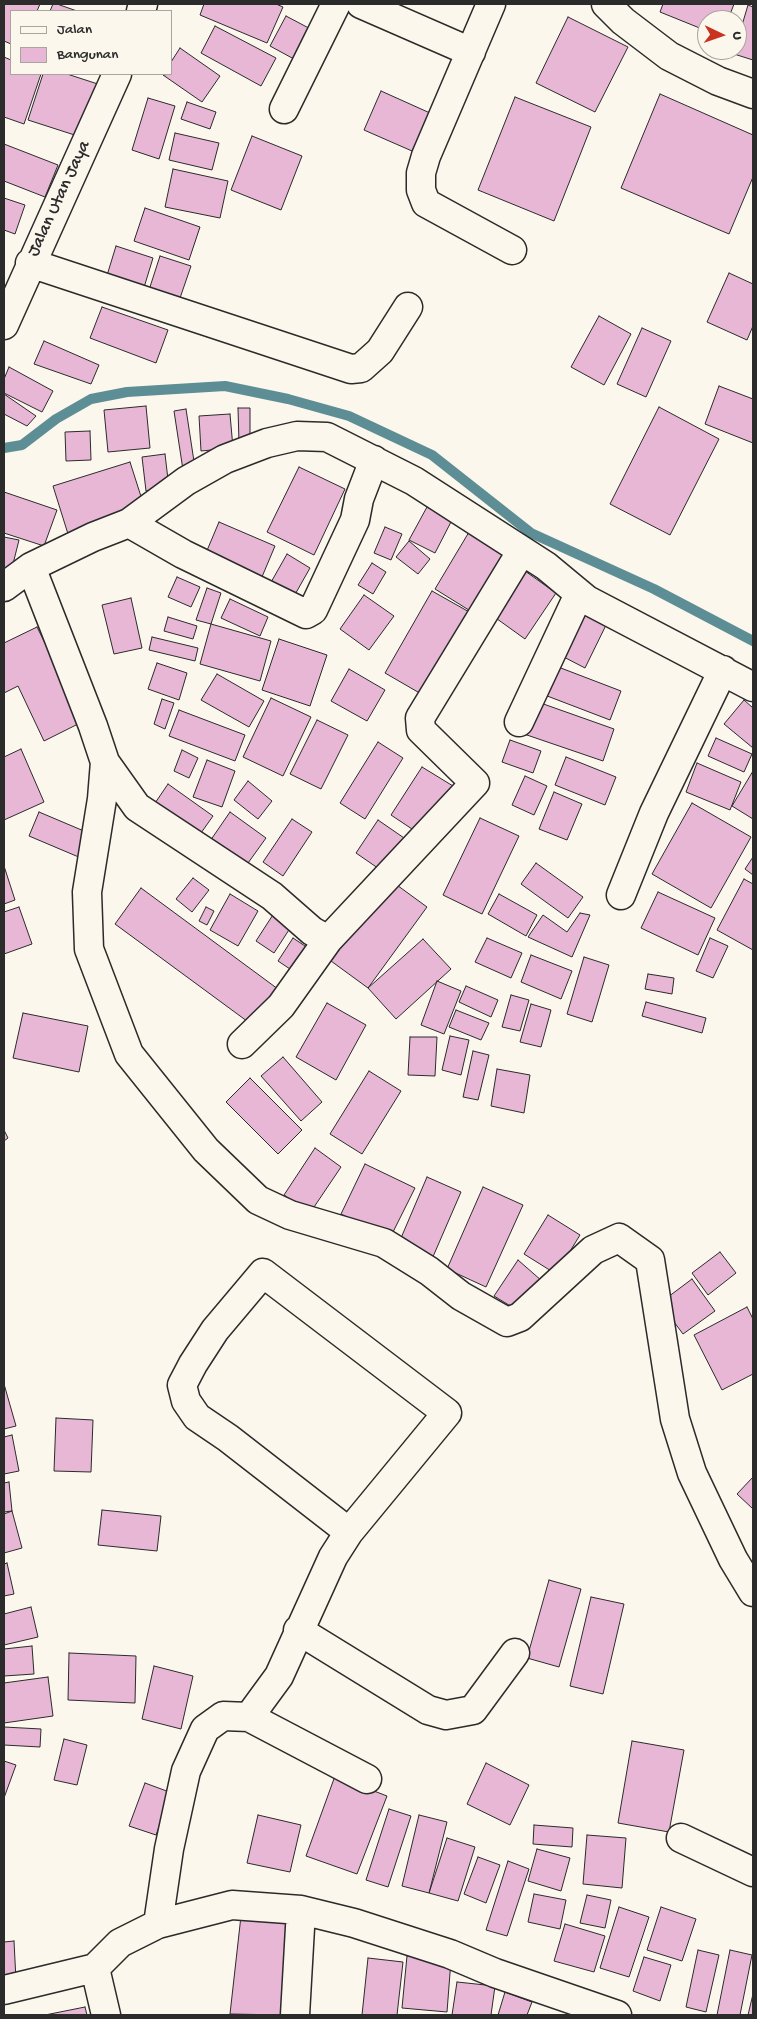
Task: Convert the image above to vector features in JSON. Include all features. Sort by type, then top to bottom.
[{"type":"street","points":[[284,109],[336,4]]},
{"type":"street","points":[[361,4],[471,52]]},
{"type":"street","points":[[491,4],[426,156],[420,190],[426,203],[512,250]]},
{"type":"street","points":[[606,4],[623,21],[669,56],[718,81],[753,94]]},
{"type":"street","name":"Jalan Utan Jaya","points":[[4,325],[30,263],[117,75]]},
{"type":"street","points":[[30,263],[350,369],[361,368],[380,351],[408,307]]},
{"type":"street","points":[[4,587],[31,567],[93,536],[129,524],[186,481],[225,458],[267,442],[297,436],[327,437],[414,481],[521,552],[546,566],[579,594],[660,640],[723,670],[753,687]]},
{"type":"street","points":[[129,524],[183,554],[302,614],[309,613],[355,520],[359,499],[374,460]]},
{"type":"street","points":[[242,1044],[281,1006],[328,940],[475,783],[421,730],[420,718],[521,552]]},
{"type":"street","points":[[31,567],[93,726],[105,762],[137,807],[272,896],[312,931],[328,940]]},
{"type":"street","points":[[519,722],[579,594]]},
{"type":"street","points":[[621,896],[654,813],[723,670]]},
{"type":"street","points":[[105,762],[102,799],[87,892],[89,949],[129,1054],[158,1092],[206,1150],[258,1200],[290,1215],[384,1243],[429,1271],[461,1296],[507,1322],[520,1317],[593,1250],[619,1238],[650,1260],[675,1419],[692,1473],[733,1559],[753,1592]]},
{"type":"street","points":[[249,1717],[279,1676],[298,1630],[333,1557],[349,1532],[447,1413],[263,1273],[215,1330],[193,1364],[182,1385],[186,1401],[197,1417],[228,1438],[349,1532]]},
{"type":"street","points":[[298,1630],[428,1710],[446,1715],[473,1710],[515,1653]]},
{"type":"street","points":[[158,1924],[169,1849],[186,1771],[205,1729],[223,1716],[249,1717],[367,1778]]},
{"type":"street","points":[[681,1838],[753,1872]]},
{"type":"street","points":[[4,1990],[95,1968],[120,1943],[158,1924],[232,1905],[301,1910],[405,1938],[495,1973],[617,2015]]},
{"type":"street","points":[[295,2015],[301,1910]]},
{"type":"street","points":[[95,1968],[106,2015]]},
{"type":"building","points":[[4,4],[40,4],[37,10],[10,10],[10,44],[4,41]]},
{"type":"building","points":[[53,4],[57,4],[74,10],[50,10]]},
{"type":"building","points":[[204,4],[276,4],[283,7],[267,43],[200,15]]},
{"type":"building","points":[[663,4],[734,4],[732,10],[697,10],[697,27],[660,12]]},
{"type":"building","points":[[748,5],[753,7],[753,60],[747,58]]},
{"type":"building","points":[[286,16],[320,34],[305,65],[270,46]]},
{"type":"building","points":[[568,17],[628,47],[595,112],[536,83]]},
{"type":"building","points":[[215,26],[276,58],[261,86],[201,53]]},
{"type":"building","points":[[180,48],[220,76],[202,102],[163,75],[172,75],[172,60]]},
{"type":"building","points":[[4,57],[10,60],[10,75],[41,75],[24,124],[4,117]]},
{"type":"building","points":[[43,75],[70,75],[104,86],[87,139],[28,120]]},
{"type":"building","points":[[381,91],[430,113],[412,151],[364,130]]},
{"type":"building","points":[[660,94],[753,135],[753,177],[729,234],[621,188]]},
{"type":"building","points":[[515,97],[591,127],[554,221],[478,190]]},
{"type":"building","points":[[148,98],[175,106],[159,159],[132,150]]},
{"type":"building","points":[[187,102],[216,112],[210,129],[181,119]]},
{"type":"building","points":[[175,133],[219,143],[212,170],[169,160]]},
{"type":"building","points":[[252,136],[302,156],[281,210],[231,190]]},
{"type":"building","points":[[4,144],[58,165],[45,197],[4,181]]},
{"type":"building","points":[[173,169],[228,181],[220,218],[165,207]]},
{"type":"building","points":[[4,198],[25,205],[15,234],[4,230]]},
{"type":"building","points":[[145,208],[200,227],[189,260],[134,241]]},
{"type":"building","points":[[116,246],[153,258],[142,294],[105,282]]},
{"type":"building","points":[[160,256],[191,266],[179,301],[149,290]]},
{"type":"building","points":[[729,273],[753,284],[753,326],[747,340],[707,322]]},
{"type":"building","points":[[102,307],[168,330],[156,363],[90,338]]},
{"type":"building","points":[[599,316],[631,334],[604,385],[571,367]]},
{"type":"building","points":[[642,328],[671,341],[646,397],[617,384]]},
{"type":"building","points":[[44,341],[99,365],[91,384],[34,364]]},
{"type":"building","points":[[9,367],[53,391],[42,412],[4,393],[4,379]]},
{"type":"building","points":[[719,386],[753,399],[753,443],[705,424]]},
{"type":"building","points":[[4,394],[36,416],[27,426],[4,414]]},
{"type":"building","points":[[146,406],[150,448],[108,452],[104,410]]},
{"type":"building","points":[[659,407],[719,439],[670,535],[610,504]]},
{"type":"building","points":[[238,408],[250,408],[250,443],[239,443]]},
{"type":"building","points":[[186,409],[195,468],[183,470],[174,411]]},
{"type":"building","points":[[230,414],[233,448],[201,451],[199,416]]},
{"type":"building","points":[[90,431],[91,460],[66,461],[65,432]]},
{"type":"building","points":[[165,454],[169,488],[146,491],[142,457]]},
{"type":"building","points":[[130,462],[145,509],[68,534],[53,486]]},
{"type":"building","points":[[299,467],[345,489],[314,555],[267,532]]},
{"type":"building","points":[[4,492],[57,510],[44,546],[4,533]]},
{"type":"building","points":[[427,507],[452,520],[435,553],[409,540]]},
{"type":"building","points":[[219,522],[275,546],[259,584],[203,560]]},
{"type":"building","points":[[385,527],[402,534],[391,560],[374,553]]},
{"type":"building","points":[[472,527],[509,549],[472,612],[435,589]]},
{"type":"building","points":[[4,537],[19,540],[10,576],[4,575]]},
{"type":"building","points":[[409,541],[430,559],[418,574],[396,557]]},
{"type":"building","points":[[287,554],[310,568],[293,598],[270,584]]},
{"type":"building","points":[[372,563],[386,572],[373,594],[358,585]]},
{"type":"building","points":[[525,571],[556,593],[525,639],[493,616]]},
{"type":"building","points":[[177,577],[200,587],[191,607],[168,597]]},
{"type":"building","points":[[207,588],[221,593],[211,624],[196,620]]},
{"type":"building","points":[[432,591],[471,613],[423,695],[385,673]]},
{"type":"building","points":[[364,595],[394,616],[369,650],[340,629]]},
{"type":"building","points":[[131,598],[142,648],[114,654],[102,605]]},
{"type":"building","points":[[230,599],[268,617],[260,636],[221,618]]},
{"type":"building","points":[[581,605],[609,619],[585,668],[556,653]]},
{"type":"building","points":[[168,617],[197,626],[193,639],[164,631]]},
{"type":"building","points":[[211,624],[271,641],[260,681],[200,664]]},
{"type":"building","points":[[37,627],[84,721],[44,741],[18,686],[4,693],[4,643]]},
{"type":"building","points":[[152,637],[198,648],[195,661],[149,650]]},
{"type":"building","points":[[279,639],[327,655],[310,706],[262,690]]},
{"type":"building","points":[[157,663],[187,673],[179,700],[148,689]]},
{"type":"building","points":[[553,665],[621,691],[610,720],[542,694]]},
{"type":"building","points":[[349,669],[385,690],[367,721],[331,701]]},
{"type":"building","points":[[217,674],[264,701],[249,727],[201,700]]},
{"type":"building","points":[[271,698],[311,717],[283,776],[243,757]]},
{"type":"building","points":[[162,699],[174,703],[165,729],[154,724]]},
{"type":"building","points":[[744,700],[753,708],[753,748],[724,724]]},
{"type":"building","points":[[535,701],[614,729],[603,761],[524,734]]},
{"type":"building","points":[[179,710],[245,735],[235,761],[169,736]]},
{"type":"building","points":[[317,720],[348,735],[321,789],[290,774]]},
{"type":"building","points":[[716,738],[752,754],[744,772],[708,756]]},
{"type":"building","points":[[510,740],[541,751],[533,773],[502,762]]},
{"type":"building","points":[[378,742],[403,758],[365,819],[340,803]]},
{"type":"building","points":[[21,749],[44,802],[4,820],[4,757]]},
{"type":"building","points":[[182,750],[198,758],[189,778],[174,771]]},
{"type":"building","points":[[566,757],[616,777],[605,805],[555,785]]},
{"type":"building","points":[[207,760],[235,771],[222,807],[193,797]]},
{"type":"building","points":[[697,763],[741,782],[730,810],[686,792]]},
{"type":"building","points":[[422,767],[453,786],[421,835],[391,815]]},
{"type":"building","points":[[753,771],[753,819],[732,806]]},
{"type":"building","points":[[525,776],[547,786],[534,815],[512,805]]},
{"type":"building","points":[[248,781],[272,801],[258,819],[234,800]]},
{"type":"building","points":[[168,784],[213,816],[196,840],[151,809]]},
{"type":"building","points":[[554,792],[582,804],[567,840],[539,829]]},
{"type":"building","points":[[692,803],[751,837],[711,908],[652,874]]},
{"type":"building","points":[[39,812],[91,834],[81,858],[29,836]]},
{"type":"building","points":[[230,812],[266,838],[243,870],[208,844]]},
{"type":"building","points":[[480,818],[519,836],[482,914],[443,895]]},
{"type":"building","points":[[292,819],[312,832],[283,876],[263,862]]},
{"type":"building","points":[[378,820],[407,840],[385,873],[356,853]]},
{"type":"building","points":[[753,857],[753,875],[745,869]]},
{"type":"building","points":[[536,863],[583,897],[568,918],[521,884]]},
{"type":"building","points":[[4,866],[15,900],[4,904]]},
{"type":"building","points":[[193,878],[209,890],[192,912],[176,899]]},
{"type":"building","points":[[744,879],[753,884],[753,950],[717,930]]},
{"type":"building","points":[[390,880],[427,907],[368,988],[331,961]]},
{"type":"building","points":[[141,888],[282,992],[255,1027],[115,924]]},
{"type":"building","points":[[658,892],[715,918],[698,955],[641,928]]},
{"type":"building","points":[[230,894],[258,911],[238,946],[210,930]]},
{"type":"building","points":[[499,894],[537,915],[526,936],[488,914]]},
{"type":"building","points":[[19,907],[32,944],[4,954],[4,912]]},
{"type":"building","points":[[206,907],[214,911],[207,925],[199,921]]},
{"type":"building","points":[[278,907],[296,919],[274,953],[256,941]]},
{"type":"building","points":[[580,913],[590,915],[572,957],[528,937],[543,915],[567,932]]},
{"type":"building","points":[[293,938],[314,952],[299,975],[278,961]]},
{"type":"building","points":[[487,938],[522,953],[511,978],[475,962]]},
{"type":"building","points":[[710,938],[728,946],[713,978],[696,971]]},
{"type":"building","points":[[423,939],[451,969],[396,1019],[368,988]]},
{"type":"building","points":[[531,955],[572,971],[561,999],[521,982]]},
{"type":"building","points":[[584,957],[609,965],[592,1022],[567,1014]]},
{"type":"building","points":[[648,974],[674,978],[672,994],[645,989]]},
{"type":"building","points":[[437,981],[461,991],[444,1034],[421,1025]]},
{"type":"building","points":[[466,986],[498,1000],[491,1017],[459,1002]]},
{"type":"building","points":[[511,995],[529,1000],[520,1031],[502,1027]]},
{"type":"building","points":[[646,1002],[706,1018],[702,1033],[642,1016]]},
{"type":"building","points":[[327,1003],[366,1025],[336,1080],[296,1057]]},
{"type":"building","points":[[531,1004],[551,1010],[541,1047],[520,1042]]},
{"type":"building","points":[[456,1010],[489,1023],[481,1040],[449,1027]]},
{"type":"building","points":[[23,1013],[88,1026],[79,1072],[13,1058]]},
{"type":"building","points":[[450,1036],[469,1040],[461,1075],[442,1070]]},
{"type":"building","points":[[410,1037],[437,1037],[435,1076],[408,1075]]},
{"type":"building","points":[[473,1051],[489,1055],[478,1100],[463,1097]]},
{"type":"building","points":[[283,1057],[322,1102],[301,1121],[261,1076]]},
{"type":"building","points":[[497,1069],[530,1075],[524,1113],[491,1106]]},
{"type":"building","points":[[369,1071],[401,1091],[362,1154],[330,1134]]},
{"type":"building","points":[[250,1078],[302,1130],[278,1154],[226,1102]]},
{"type":"building","points":[[4,1130],[8,1138],[4,1141]]},
{"type":"building","points":[[315,1148],[341,1167],[310,1213],[284,1195]]},
{"type":"building","points":[[365,1164],[415,1188],[390,1238],[341,1214]]},
{"type":"building","points":[[427,1177],[461,1192],[432,1259],[398,1245]]},
{"type":"building","points":[[483,1187],[523,1205],[486,1287],[447,1269]]},
{"type":"building","points":[[548,1215],[580,1235],[556,1274],[524,1254]]},
{"type":"building","points":[[720,1252],[736,1273],[708,1295],[692,1273]]},
{"type":"building","points":[[518,1260],[542,1281],[517,1310],[494,1296]]},
{"type":"building","points":[[692,1279],[715,1311],[683,1334],[660,1303]]},
{"type":"building","points":[[747,1307],[753,1319],[753,1374],[722,1390],[694,1335]]},
{"type":"building","points":[[4,1384],[16,1426],[4,1429]]},
{"type":"building","points":[[56,1418],[93,1420],[91,1472],[54,1471]]},
{"type":"building","points":[[12,1435],[19,1471],[4,1474],[4,1437]]},
{"type":"building","points":[[753,1477],[753,1509],[737,1494]]},
{"type":"building","points":[[9,1482],[12,1511],[4,1512],[4,1483]]},
{"type":"building","points":[[102,1510],[161,1516],[157,1551],[98,1545]]},
{"type":"building","points":[[12,1511],[22,1548],[4,1553],[4,1514]]},
{"type":"building","points":[[7,1563],[14,1594],[4,1596],[4,1564]]},
{"type":"building","points":[[549,1580],[581,1589],[559,1667],[527,1658]]},
{"type":"building","points":[[591,1597],[624,1604],[603,1694],[570,1686]]},
{"type":"building","points":[[31,1607],[38,1637],[4,1645],[4,1614]]},
{"type":"building","points":[[32,1646],[34,1674],[4,1676],[4,1649]]},
{"type":"building","points":[[69,1653],[136,1656],[135,1703],[68,1700]]},
{"type":"building","points":[[154,1666],[193,1676],[181,1729],[142,1719]]},
{"type":"building","points":[[48,1677],[53,1716],[4,1723],[4,1683]]},
{"type":"building","points":[[4,1727],[41,1729],[40,1747],[4,1745]]},
{"type":"building","points":[[64,1739],[87,1745],[77,1785],[54,1780]]},
{"type":"building","points":[[632,1741],[684,1750],[669,1832],[618,1823]]},
{"type":"building","points":[[4,1761],[16,1765],[4,1798]]},
{"type":"building","points":[[486,1763],[529,1785],[510,1825],[467,1804]]},
{"type":"building","points":[[335,1776],[387,1796],[357,1874],[306,1856]]},
{"type":"building","points":[[145,1783],[172,1793],[156,1835],[129,1826]]},
{"type":"building","points":[[389,1809],[411,1816],[388,1887],[366,1880]]},
{"type":"building","points":[[258,1815],[301,1825],[290,1872],[247,1863]]},
{"type":"building","points":[[419,1815],[447,1822],[429,1893],[402,1886]]},
{"type":"building","points":[[534,1825],[573,1828],[572,1847],[533,1844]]},
{"type":"building","points":[[587,1835],[626,1838],[622,1888],[583,1884]]},
{"type":"building","points":[[447,1838],[475,1847],[458,1901],[429,1893]]},
{"type":"building","points":[[537,1849],[570,1858],[561,1891],[528,1881]]},
{"type":"building","points":[[478,1857],[500,1865],[486,1903],[464,1894]]},
{"type":"building","points":[[508,1861],[529,1869],[507,1936],[486,1930]]},
{"type":"building","points":[[534,1894],[566,1900],[560,1929],[528,1922]]},
{"type":"building","points":[[587,1895],[611,1900],[605,1928],[580,1923]]},
{"type":"building","points":[[619,1907],[649,1917],[629,1977],[600,1968]]},
{"type":"building","points":[[661,1907],[696,1919],[682,1961],[647,1950]]},
{"type":"building","points":[[241,1916],[294,1922],[283,2015],[230,2014]]},
{"type":"building","points":[[565,1924],[605,1936],[594,1972],[554,1961]]},
{"type":"building","points":[[14,1941],[16,1980],[4,1980],[4,1942]]},
{"type":"building","points":[[698,1950],[719,1955],[706,2012],[686,2007]]},
{"type":"building","points":[[730,1950],[752,1955],[740,2015],[717,2015]]},
{"type":"building","points":[[407,1956],[451,1960],[447,2012],[402,2008]]},
{"type":"building","points":[[644,1957],[671,1965],[660,2001],[633,1991]]},
{"type":"building","points":[[368,1958],[403,1962],[397,2015],[362,2015]]},
{"type":"building","points":[[457,1982],[495,1986],[491,2015],[452,2015]]},
{"type":"building","points":[[505,1992],[532,2002],[527,2015],[498,2015]]},
{"type":"building","points":[[753,1994],[753,2015],[748,2015]]},
{"type":"building","points":[[85,2007],[87,2015],[45,2015]]},
{"type":"waterway","points":[[4,448],[22,445],[56,419],[91,399],[127,392],[225,386],[288,399],[349,416],[432,455],[531,533],[654,589],[753,641]]}]
